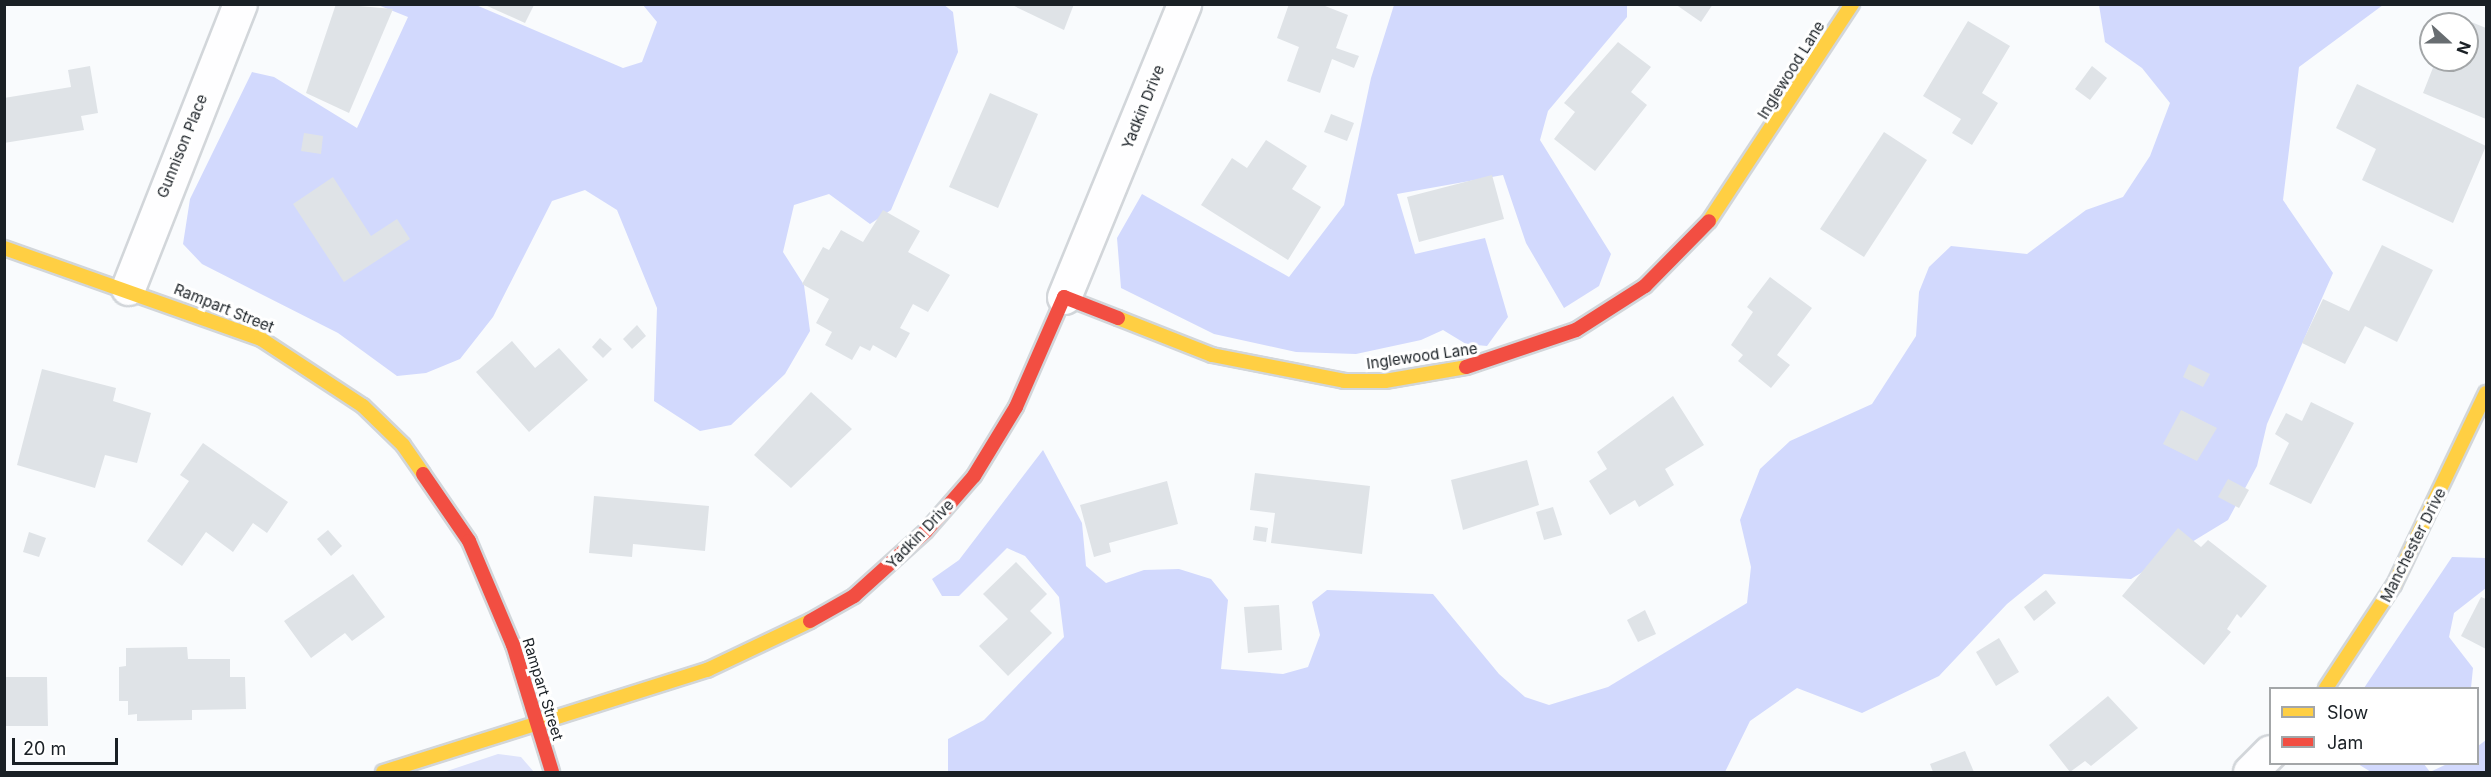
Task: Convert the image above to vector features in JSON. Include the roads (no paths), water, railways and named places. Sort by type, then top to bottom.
[{"type":"street","name":"Gunnison Place","points":[[128,288],[240,4]]},
{"type":"street","name":"Yadkin Drive","points":[[383,772],[537,726],[707,670],[769,645],[854,596],[926,531],[974,476],[1016,407],[1064,297],[1184,4]]},
{"type":"street","name":"Inglewood Lane","points":[[1064,297],[1212,355],[1344,381],[1436,374],[1534,348],[1616,306],[1692,244],[1751,165],[1852,4]]},
{"type":"street","name":"Rampart Street","points":[[4,248],[128,288],[261,339],[325,377],[403,446],[470,541],[513,645],[552,772]]},
{"type":"street","name":"Manchester Drive","points":[[2327,687],[2394,585],[2487,393]]},
{"type":"street","points":[[2250,772],[2269,754]]}]
